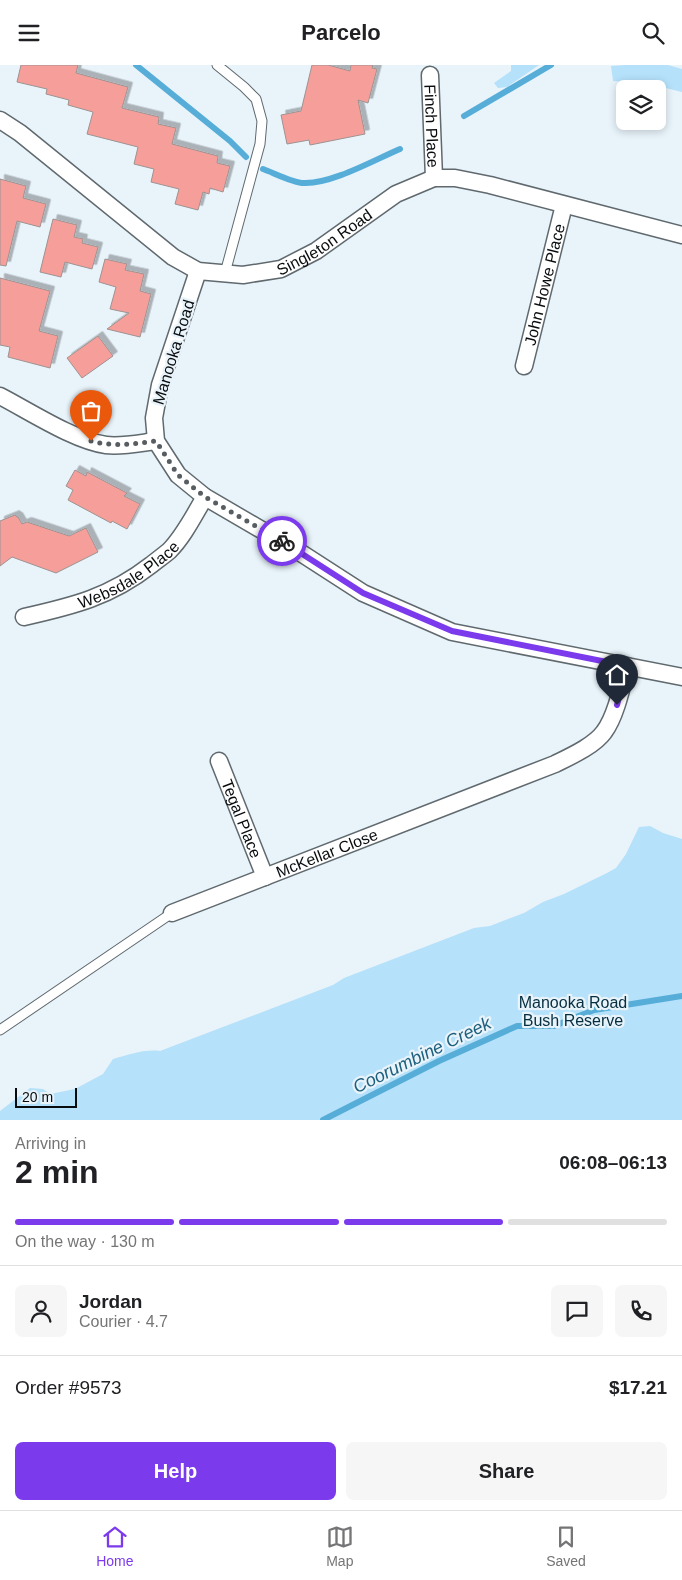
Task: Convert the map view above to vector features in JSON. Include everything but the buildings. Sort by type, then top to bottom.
[{"type":"street","name":"Finch Place","points":[[430,75],[434,178]]},
{"type":"street","name":"Singleton Road","points":[[0,121],[20,133],[174,257],[198,271],[243,275],[281,269],[316,251],[396,195],[434,178],[455,178],[490,185],[682,235]]},
{"type":"street","name":"John Howe Place","points":[[524,366],[564,205]]},
{"type":"street","name":"Manooka Road","points":[[198,271],[160,385],[154,418],[156,441],[178,475],[205,497],[301,553],[363,593],[452,631],[682,677]]},
{"type":"street","points":[[0,396],[77,436],[106,445],[130,445],[156,441]]},
{"type":"street","name":"Websdale Place","points":[[24,617],[67,607],[106,594],[142,572],[169,551],[185,530],[205,497]]},
{"type":"street","name":"McKellar Close","points":[[172,913],[555,764],[580,752],[604,733],[617,705],[627,666]]},
{"type":"street","name":"Tegal Place","points":[[219,761],[265,877]]},
{"type":"lane","points":[[216,65],[256,99],[262,121],[260,144],[225,273]]},
{"type":"lane","name":"McKellar Close","points":[[0,1030],[172,913]]},
{"type":"green space","points":[[511,65],[539,65],[507,87],[498,88],[494,83],[511,71]]},
{"type":"green space","points":[[668,65],[682,69],[682,92],[666,88],[666,80],[613,81],[611,66]]},
{"type":"green space","name":"Manooka Road Bush Reserve","points":[[650,826],[663,833],[682,839],[682,1120],[0,1120],[0,1111],[30,1088],[43,1089],[50,1094],[75,1089],[103,1074],[113,1059],[130,1054],[160,1051],[333,985],[344,978],[474,928],[490,926],[524,913],[543,902],[564,894],[616,868],[626,854],[639,827]]},
{"type":"waterway","points":[[136,65],[230,141],[246,157]]},
{"type":"waterway","points":[[464,116],[551,65]]},
{"type":"waterway","points":[[263,169],[294,181],[304,183],[315,182],[340,176],[400,149]]},
{"type":"waterway","name":"Coorumbine Creek","points":[[323,1120],[439,1061],[517,1026],[554,1026],[594,1010],[682,996]]},
{"type":"way so far","points":[[91,441],[106,445],[130,445],[156,441],[178,475],[205,497],[282,541]]},
{"type":"route","points":[[282,541],[363,593],[452,631],[627,666],[617,705]]}]
